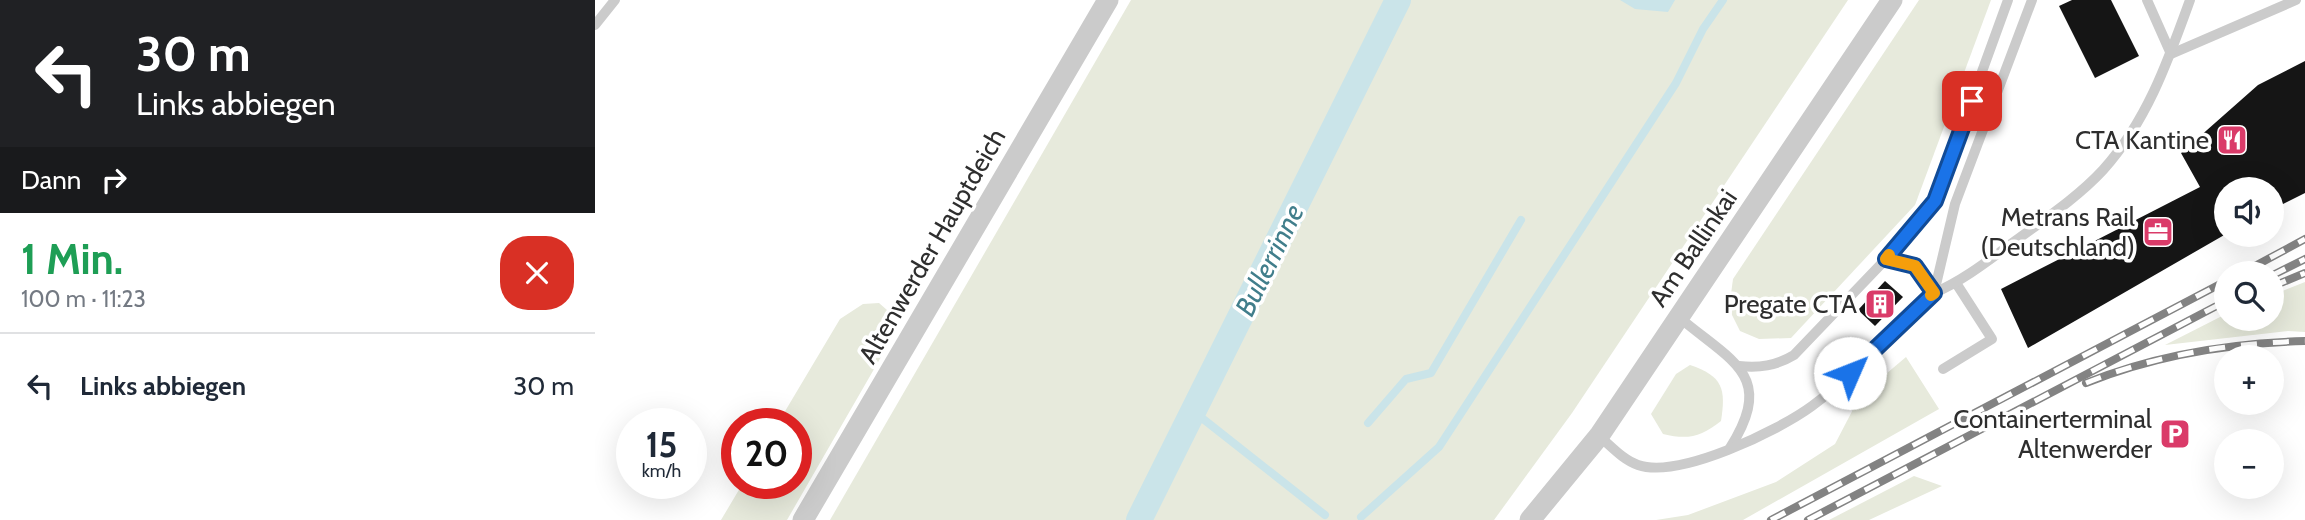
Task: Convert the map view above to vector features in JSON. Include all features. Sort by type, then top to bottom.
[{"type":"street","name":"Altenwerder Hauptdeich","points":[[803,520],[1108,0]]},
{"type":"street","name":"Am Ballinkai","points":[[1530,520],[1599,436],[1892,0]]},
{"type":"lane","points":[[595,25],[615,0]]},
{"type":"lane","points":[[1739,366],[1766,366],[1781,363],[1794,355],[1886,259],[1935,201],[2008,0]]},
{"type":"lane","points":[[1934,293],[1955,204],[2032,0]]},
{"type":"lane","points":[[2147,0],[2171,54]]},
{"type":"lane","points":[[1599,436],[1630,462],[1648,468],[1681,466],[1728,450],[1811,407],[1934,293],[1956,284],[2052,214],[2102,171],[2135,128],[2171,54],[2190,0]]},
{"type":"lane","points":[[2171,54],[2295,0]]},
{"type":"lane","points":[[1886,259],[1915,266],[1934,293]]},
{"type":"lane","points":[[1943,369],[1992,339],[1956,284]]},
{"type":"lane","points":[[1680,318],[1739,366],[1750,390],[1746,423],[1728,450]]},
{"type":"shaded area","points":[[1131,0],[1848,0],[1572,413],[1494,520],[830,520]]},
{"type":"shaded area","points":[[1919,0],[1991,0],[1915,205],[1791,338],[1759,339],[1740,331],[1729,309],[1733,279]]},
{"type":"shaded area","points":[[2305,282],[2305,332],[2288,331],[2165,345],[2214,320],[2214,331],[2284,331],[2284,290]]},
{"type":"shaded area","points":[[879,303],[895,317],[896,331],[812,477],[812,408],[787,408],[840,319],[863,304]]},
{"type":"shaded area","points":[[1906,357],[1939,409],[1743,520],[1656,520],[1688,515],[1776,482],[1835,444],[1860,396]]},
{"type":"shaded area","points":[[1690,365],[1709,374],[1720,385],[1723,400],[1721,421],[1694,436],[1663,434],[1651,414],[1676,374]]},
{"type":"shaded area","points":[[1914,476],[1942,486],[1869,520],[1829,520]]},
{"type":"shaded area","points":[[733,499],[799,499],[787,520],[721,520]]},
{"type":"water","points":[[1620,0],[1675,0],[1668,12],[1635,9]]},
{"type":"building","points":[[2072,0],[2111,0],[2139,56],[2095,78],[2059,6]]},
{"type":"building","points":[[2305,61],[2305,193],[2284,204],[2284,177],[2214,177],[2214,241],[2028,348],[2001,289],[2200,187],[2181,153],[2258,85]]},
{"type":"building","name":"Pregate CTA","points":[[1885,281],[1903,297],[1875,326],[1858,310]]},
{"type":"waterway","name":"Bullerrinne","points":[[1139,520],[1398,0]]},
{"type":"waterway","points":[[1361,517],[1439,447],[1676,83],[1703,29],[1723,0]]},
{"type":"waterway","points":[[1368,423],[1406,379],[1431,373],[1521,220]]},
{"type":"waterway","points":[[1193,411],[1325,515]]},
{"type":"railway","points":[[2264,261],[2305,239]]},
{"type":"railway","points":[[2284,270],[2305,259]]},
{"type":"railway","points":[[2284,282],[2305,273]]},
{"type":"railway","points":[[1771,520],[2214,287]]},
{"type":"railway","points":[[1808,520],[2214,307]]},
{"type":"railway","points":[[2086,383],[2139,365],[2194,352],[2249,344],[2305,341]]},
{"type":"slow traffic","points":[[1889,255],[1886,259],[1915,266],[1934,293],[1931,295]]},
{"type":"place","name":"CTA Kantine","points":[[2232,140]]},
{"type":"place","name":"Metrans Rail (Deutschland)","points":[[2158,232]]},
{"type":"place","name":"Pregate CTA","points":[[1880,304]]},
{"type":"place","name":"Containerterminal Altenwerder","points":[[2175,434]]},
{"type":"route","points":[[1850,373],[1934,293],[1915,266],[1886,259],[1935,201],[1972,101]]}]
